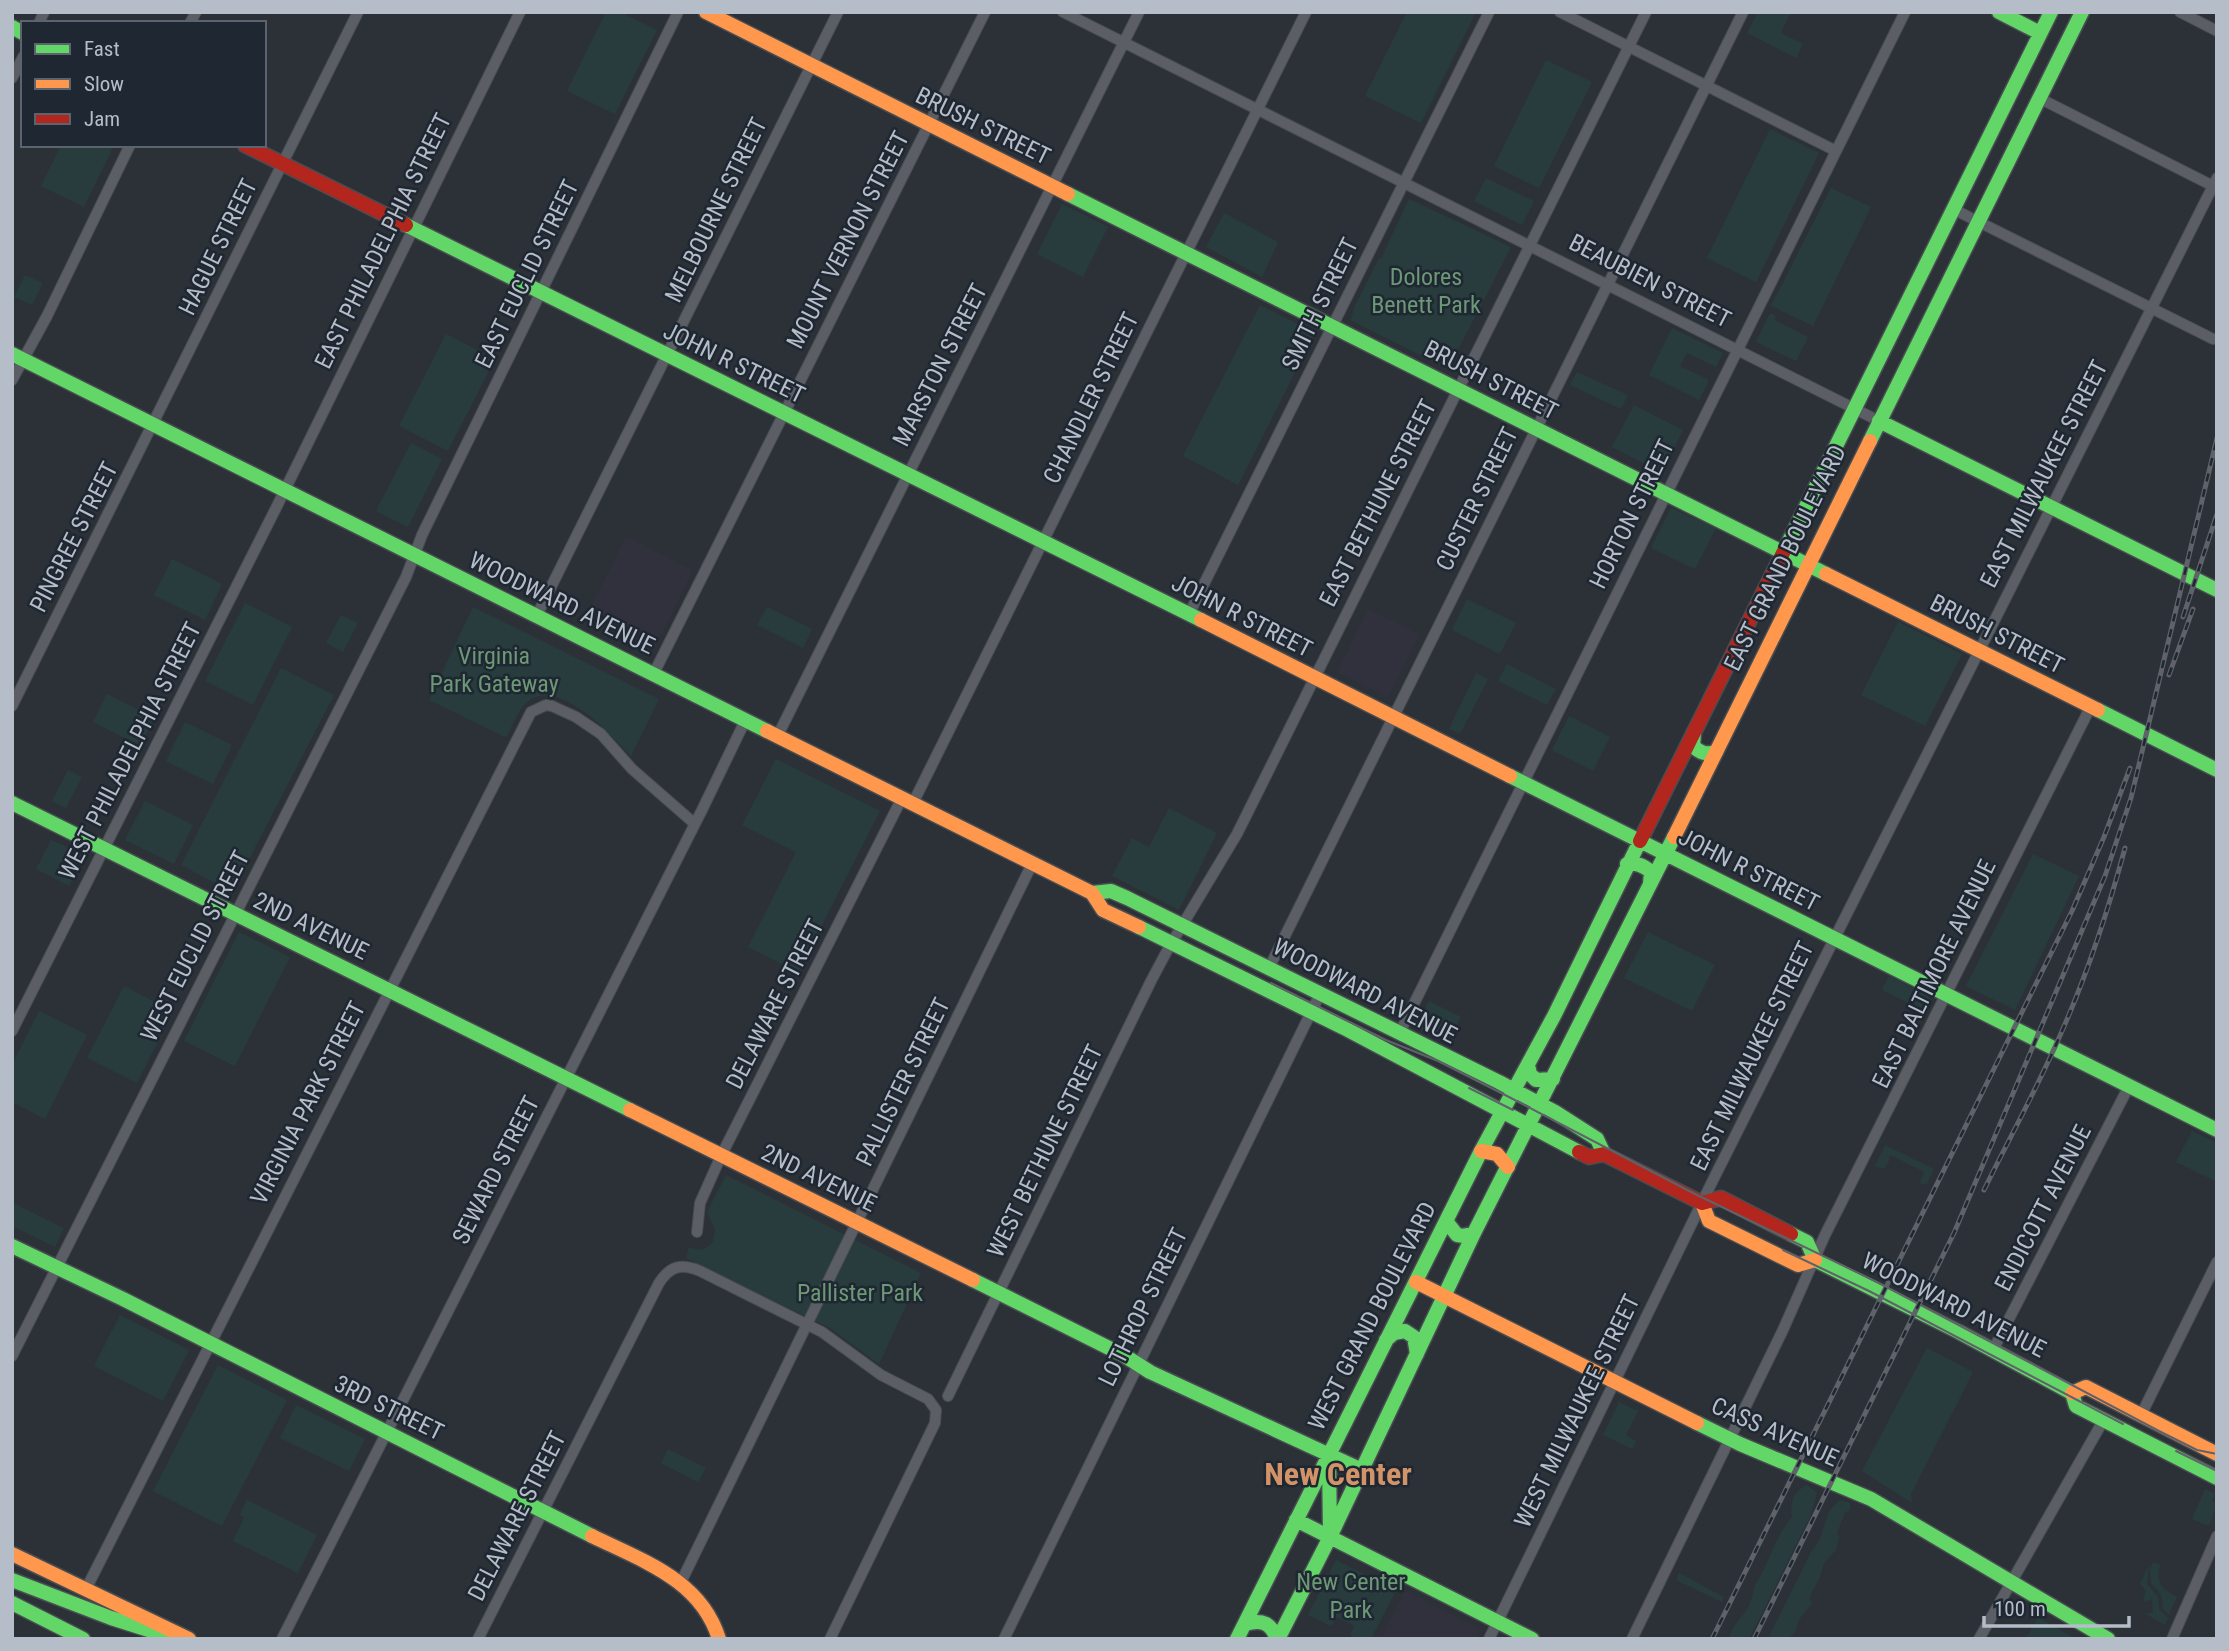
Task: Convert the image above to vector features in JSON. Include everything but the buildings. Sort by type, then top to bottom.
[{"type":"main road","name":"BRUSH STREET","points":[[706,12],[2217,770]]},
{"type":"main road","points":[[1999,12],[2040,33]]},
{"type":"main road","name":"EAST GRAND BOULEVARD","points":[[1513,1090],[1528,1065],[2051,12]]},
{"type":"main road","name":"EAST GRAND BOULEVARD","points":[[1530,1124],[2082,12]]},
{"type":"main road","name":"JOHN R STREET","points":[[249,147],[1189,614],[2217,1130]]},
{"type":"main road","name":"WOODWARD AVENUE","points":[[18,357],[1032,864],[1092,893],[1111,891],[1513,1090],[1597,1139],[1604,1154]]},
{"type":"main road","name":"BEAUBIEN STREET","points":[[1879,421],[2217,590]]},
{"type":"main road","points":[[1735,648],[1750,649],[1760,661]]},
{"type":"main road","points":[[1695,729],[1692,740],[1698,751],[1709,754],[1716,752]]},
{"type":"main road","name":"2ND AVENUE","points":[[12,803],[1138,1364],[1362,1470]]},
{"type":"main road","points":[[1628,864],[1637,862],[1644,865],[1651,872],[1650,885]]},
{"type":"main road","name":"WOODWARD AVENUE","points":[[1092,893],[1102,910],[1503,1109],[1589,1157],[1604,1154],[1702,1203],[1721,1198],[1807,1242],[1815,1260],[1993,1350],[2072,1393],[2076,1406],[2217,1478]]},
{"type":"main road","points":[[1528,1065],[1530,1074],[1536,1080],[1553,1079]]},
{"type":"main road","name":"WEST GRAND BOULEVARD","points":[[1237,1639],[1328,1453],[1513,1090]]},
{"type":"main road","points":[[1278,1639],[1330,1537],[1474,1233],[1530,1124]]},
{"type":"main road","points":[[1481,1151],[1495,1152],[1504,1158],[1508,1167]]},
{"type":"main road","name":"WOODWARD AVENUE","points":[[1702,1203],[1709,1221],[1798,1265],[1815,1260]]},
{"type":"main road","points":[[1446,1221],[1451,1231],[1459,1237],[1474,1233]]},
{"type":"main road","name":"3RD STREET","points":[[12,1246],[544,1509],[681,1582],[704,1605],[713,1620],[719,1639]]},
{"type":"main road","name":"CASS AVENUE","points":[[1416,1282],[1730,1438],[1871,1499],[2108,1639]]},
{"type":"main road","points":[[1386,1340],[1394,1333],[1405,1331],[1414,1337],[1417,1354]]},
{"type":"main road","name":"WOODWARD AVENUE","points":[[2072,1393],[2086,1387],[2217,1454]]},
{"type":"main road","points":[[1328,1453],[1330,1537]]},
{"type":"main road","points":[[1296,1520],[1532,1639]]},
{"type":"main road","points":[[12,1554],[189,1639]]},
{"type":"main road","points":[[12,1580],[75,1605],[177,1639]]},
{"type":"main road","points":[[12,1603],[83,1639]]},
{"type":"main road","points":[[1245,1624],[1261,1620],[1268,1623],[1278,1639]]},
{"type":"street","name":"HAGUE STREET","points":[[154,425],[358,12]]},
{"type":"street","name":"EAST PHILADELPHIA STREET","points":[[284,489],[520,12]]},
{"type":"street","name":"EAST EUCLID STREET","points":[[414,554],[678,12]]},
{"type":"street","name":"MELBOURNE STREET","points":[[537,615],[838,12]]},
{"type":"street","name":"MOUNT VERNON STREET","points":[[654,673],[985,12]]},
{"type":"street","name":"BEAUBIEN STREET","points":[[1063,12],[1879,421]]},
{"type":"street","name":"MARSTON STREET","points":[[778,736],[1139,12]]},
{"type":"street","name":"CHANDLER STREET","points":[[908,801],[1043,542],[1306,12]]},
{"type":"street","name":"SMITH STREET","points":[[1189,614],[1489,12]]},
{"type":"street","points":[[1560,12],[1836,151]]},
{"type":"street","name":"EAST BETHUNE STREET","points":[[1183,925],[1237,834],[1646,12]]},
{"type":"street","name":"CUSTER STREET","points":[[1269,968],[1742,12]]},
{"type":"street","name":"HORTON STREET","points":[[1399,1034],[1905,12]]},
{"type":"street","points":[[2180,12],[2217,31]]},
{"type":"street","points":[[12,78],[21,61]]},
{"type":"street","points":[[2039,98],[2215,182]]},
{"type":"street","points":[[12,380],[18,357],[129,147]]},
{"type":"street","name":"EAST MILWAUKEE STREET","points":[[1702,1203],[2215,182]]},
{"type":"street","points":[[1952,209],[2213,339]]},
{"type":"street","name":"PINGREE STREET","points":[[12,706],[154,425]]},
{"type":"street","name":"WEST PHILADELPHIA STREET","points":[[12,1031],[284,489]]},
{"type":"street","name":"WEST EUCLID STREET","points":[[12,1356],[406,577],[414,554]]},
{"type":"street","name":"VIRGINIA PARK STREET","points":[[86,1589],[530,712],[538,707],[552,706],[592,727],[632,769],[695,824]]},
{"type":"street","name":"EAST BALTIMORE AVENUE","points":[[1632,1639],[1825,1235],[2091,706]]},
{"type":"street","name":"SEWARD STREET","points":[[282,1639],[746,719]]},
{"type":"street","name":"DELAWARE STREET","points":[[697,1232],[700,1203],[722,1156],[908,801]]},
{"type":"street","name":"PALLISTER STREET","points":[[681,1582],[1032,864]]},
{"type":"street","name":"WEST BETHUNE STREET","points":[[948,1396],[1183,925]]},
{"type":"street","name":"LOTHROP STREET","points":[[1004,1639],[1320,994]]},
{"type":"street","name":"ENDICOTT AVENUE","points":[[1993,1350],[2129,1086]]},
{"type":"street","name":"WEST MILWAUKEE STREET","points":[[1489,1639],[1702,1203]]},
{"type":"street","points":[[2141,1415],[2217,1262]]},
{"type":"street","name":"DELAWARE STREET","points":[[478,1639],[665,1274],[684,1265],[807,1325]]},
{"type":"street","points":[[807,1325],[836,1341],[881,1375],[928,1399],[936,1410],[935,1423],[830,1639]]},
{"type":"street","points":[[1979,1639],[2103,1421]]},
{"type":"street","points":[[2172,1639],[2217,1536]]},
{"type":"shaded area","points":[[626,536],[693,570],[654,650],[587,615]]},
{"type":"shaded area","points":[[1368,609],[1420,634],[1388,698],[1337,672]]},
{"type":"shaded area","points":[[1405,1591],[1481,1629],[1476,1639],[1381,1639]]},
{"type":"green space","points":[[606,12],[620,12],[657,30],[615,114],[567,91]]},
{"type":"green space","points":[[1407,12],[1476,12],[1421,123],[1365,96]]},
{"type":"green space","points":[[1758,12],[1791,12],[1781,33],[1803,44],[1796,58],[1747,33]]},
{"type":"green space","points":[[1546,60],[1592,82],[1539,188],[1494,166]]},
{"type":"green space","points":[[1770,129],[1819,153],[1756,282],[1707,258]]},
{"type":"green space","points":[[60,147],[113,147],[84,207],[41,186]]},
{"type":"green space","points":[[1486,178],[1534,201],[1522,225],[1474,201]]},
{"type":"green space","points":[[1831,188],[1871,207],[1813,326],[1771,306]]},
{"type":"green space","name":"Dolores Benett Park","points":[[1409,199],[1511,247],[1448,369],[1350,320]]},
{"type":"green space","points":[[1062,204],[1108,227],[1083,277],[1037,254]]},
{"type":"green space","points":[[1224,213],[1278,242],[1262,277],[1206,247]]},
{"type":"green space","points":[[25,275],[43,283],[32,305],[14,297]]},
{"type":"green space","points":[[1260,305],[1315,333],[1238,485],[1183,456]]},
{"type":"green space","points":[[1770,313],[1776,316],[1774,320],[1808,337],[1796,361],[1756,342]]},
{"type":"green space","points":[[1672,328],[1723,353],[1716,367],[1687,353],[1680,366],[1709,380],[1699,400],[1649,375]]},
{"type":"green space","points":[[446,334],[495,359],[448,451],[399,426]]},
{"type":"green space","points":[[1577,372],[1628,395],[1621,409],[1570,385]]},
{"type":"green space","points":[[1634,405],[1683,430],[1662,473],[1612,447]]},
{"type":"green space","points":[[411,443],[442,459],[408,527],[376,511]]},
{"type":"green space","points":[[1671,508],[1716,528],[1695,569],[1651,548]]},
{"type":"green space","points":[[172,559],[222,584],[205,620],[154,595]]},
{"type":"green space","points":[[1467,599],[1516,623],[1500,654],[1452,630]]},
{"type":"green space","points":[[245,603],[292,627],[253,705],[205,681]]},
{"type":"green space","name":"Virginia Park Gateway","points":[[473,607],[659,699],[631,756],[586,713],[558,697],[544,695],[527,702],[505,737],[429,700]]},
{"type":"green space","points":[[767,607],[812,629],[803,648],[757,625]]},
{"type":"green space","points":[[341,615],[358,623],[343,652],[326,643]]},
{"type":"green space","points":[[1898,622],[1962,654],[1925,726],[1861,695]]},
{"type":"green space","points":[[1507,664],[1556,689],[1547,705],[1498,681]]},
{"type":"green space","points":[[281,668],[334,695],[232,892],[181,865]]},
{"type":"green space","points":[[1476,673],[1488,679],[1460,734],[1449,729]]},
{"type":"green space","points":[[107,694],[154,718],[140,746],[93,722]]},
{"type":"green space","points":[[1569,716],[1610,737],[1593,771],[1552,750]]},
{"type":"green space","points":[[185,722],[232,745],[213,784],[166,761]]},
{"type":"green space","points":[[776,759],[880,811],[798,972],[748,947],[796,852],[742,825]]},
{"type":"green space","points":[[68,770],[82,777],[66,808],[52,801]]},
{"type":"green space","points":[[145,801],[193,825],[174,864],[125,840]]},
{"type":"green space","points":[[1169,808],[1217,833],[1179,910],[1112,876],[1132,838],[1149,847]]},
{"type":"green space","points":[[51,840],[85,855],[69,886],[36,869]]},
{"type":"green space","points":[[2033,854],[2079,876],[2015,1010],[1966,986]]},
{"type":"green space","points":[[239,932],[290,957],[235,1066],[184,1041]]},
{"type":"green space","points":[[1648,932],[1715,965],[1692,1011],[1624,978]]},
{"type":"green space","points":[[1889,976],[1930,997],[1923,1010],[1882,990]]},
{"type":"green space","points":[[124,986],[173,1011],[137,1083],[87,1058]]},
{"type":"green space","points":[[1429,1001],[1461,1017],[1447,1043],[1416,1027]]},
{"type":"green space","points":[[39,1011],[87,1035],[45,1119],[12,1102],[12,1065]]},
{"type":"green space","points":[[2192,1131],[2217,1143],[2217,1182],[2176,1162]]},
{"type":"green space","points":[[1885,1145],[1934,1169],[1926,1185],[1920,1183],[1924,1172],[1893,1156],[1889,1156],[1884,1169],[1875,1166]]},
{"type":"green space","name":"Pallister Park","points":[[726,1175],[921,1273],[879,1364],[830,1328],[686,1258],[689,1247],[702,1249],[713,1242],[715,1229],[707,1212]]},
{"type":"green space","points":[[13,1203],[64,1228],[55,1247],[12,1226]]},
{"type":"green space","points":[[120,1315],[189,1350],[163,1401],[94,1366]]},
{"type":"green space","points":[[1927,1348],[1973,1372],[1911,1494],[1912,1503],[1862,1471]]},
{"type":"green space","points":[[218,1365],[287,1400],[222,1526],[153,1491]]},
{"type":"green space","points":[[1619,1402],[1638,1411],[1626,1435],[1636,1441],[1632,1449],[1603,1435]]},
{"type":"green space","points":[[296,1405],[365,1439],[349,1471],[280,1438]]},
{"type":"green space","points":[[668,1449],[706,1468],[698,1482],[661,1463]]},
{"type":"green space","points":[[1807,1485],[1817,1493],[1810,1517],[1749,1639],[1729,1639],[1749,1606],[1756,1584],[1781,1533],[1792,1517],[1793,1498]]},
{"type":"green space","points":[[2205,1489],[2215,1494],[2212,1501],[2217,1504],[2209,1526],[2192,1519]]},
{"type":"green space","points":[[247,1500],[317,1535],[298,1573],[233,1541],[244,1518],[240,1515]]},
{"type":"green space","points":[[1841,1500],[1850,1503],[1850,1509],[1845,1513],[1837,1533],[1839,1538],[1836,1550],[1824,1563],[1809,1598],[1812,1604],[1788,1639],[1768,1639],[1821,1537],[1828,1514]]},
{"type":"green space","name":"New Center Park","points":[[1336,1560],[1396,1590],[1371,1639],[1358,1639],[1350,1635],[1354,1626],[1337,1617],[1331,1626],[1308,1615]]},
{"type":"green space","points":[[2153,1562],[2160,1565],[2158,1576],[2161,1585],[2177,1597],[2169,1615],[2163,1609],[2161,1594],[2151,1583],[2150,1570]]},
{"type":"green space","points":[[2149,1565],[2147,1584],[2158,1597],[2159,1609],[2168,1618],[2165,1625],[2146,1614],[2153,1612],[2152,1599],[2145,1602],[2143,1600],[2146,1591],[2140,1584]]},
{"type":"green space","points":[[1679,1573],[1724,1597],[1722,1602],[1676,1580]]},
{"type":"green space","points":[[2038,1617],[2076,1639],[2030,1639],[2027,1637]]},
{"type":"tram line","points":[[1271,983],[1386,1040],[1438,1061],[1693,1193],[1877,1282],[2197,1450],[2217,1454]]},
{"type":"tram line","points":[[1469,1088],[1513,1110]]},
{"type":"tram line","points":[[1783,1250],[1869,1291],[2123,1424]]},
{"type":"tram line","points":[[2176,1451],[2217,1471]]},
{"type":"railway","points":[[1754,1639],[1954,1233],[2105,876],[2131,798],[2217,438]]},
{"type":"railway","points":[[2183,617],[2217,514]]},
{"type":"railway","points":[[2169,675],[2193,609]]},
{"type":"railway","points":[[1712,1639],[2072,911],[2130,768]]},
{"type":"railway","points":[[1984,1190],[2044,1071],[2071,1009],[2097,941],[2125,848]]},
{"type":"traffic: fast","points":[[1999,12],[2040,33]]},
{"type":"traffic: fast","points":[[1787,545],[2051,12]]},
{"type":"traffic: fast","points":[[1870,441],[2082,12]]},
{"type":"traffic: fast","points":[[12,27],[21,32]]},
{"type":"traffic: fast","points":[[1068,194],[1826,574]]},
{"type":"traffic: fast","points":[[406,225],[1201,620]]},
{"type":"traffic: fast","points":[[12,354],[767,731]]},
{"type":"traffic: fast","points":[[1879,421],[2217,590]]},
{"type":"traffic: fast","points":[[2098,710],[2217,770]]},
{"type":"traffic: fast","points":[[1694,733],[1693,746],[1701,752],[1716,752]]},
{"type":"traffic: fast","points":[[1510,776],[2217,1130]]},
{"type":"traffic: fast","points":[[12,803],[630,1110]]},
{"type":"traffic: fast","points":[[1278,1639],[1330,1537],[1474,1233],[1674,837]]},
{"type":"traffic: fast","points":[[1237,1639],[1481,1151],[1554,1016],[1640,841]]},
{"type":"traffic: fast","points":[[1627,864],[1640,865],[1651,872],[1650,884]]},
{"type":"traffic: fast","points":[[1092,893],[1111,891],[1127,898],[1499,1082],[1555,1112],[1597,1139],[1604,1154]]},
{"type":"traffic: fast","points":[[1139,927],[1348,1030],[1579,1152]]},
{"type":"traffic: fast","points":[[1528,1065],[1530,1074],[1536,1080],[1553,1079]]},
{"type":"traffic: fast","points":[[1446,1221],[1457,1235],[1474,1233]]},
{"type":"traffic: fast","points":[[1791,1234],[1807,1242],[1815,1260],[1959,1332],[2072,1393],[2076,1406],[2217,1478]]},
{"type":"traffic: fast","points":[[12,1246],[123,1299],[592,1536]]},
{"type":"traffic: fast","points":[[973,1280],[1125,1356],[1150,1372],[1362,1470]]},
{"type":"traffic: fast","points":[[1386,1340],[1394,1333],[1405,1331],[1414,1337],[1417,1354]]},
{"type":"traffic: fast","points":[[1697,1423],[1871,1499],[2108,1639]]},
{"type":"traffic: fast","points":[[1329,1458],[1330,1532]]},
{"type":"traffic: fast","points":[[1296,1520],[1532,1639]]},
{"type":"traffic: fast","points":[[12,1580],[111,1618],[177,1639]]},
{"type":"traffic: fast","points":[[12,1603],[83,1639]]},
{"type":"traffic: fast","points":[[1245,1624],[1265,1624],[1272,1629],[1277,1639]]},
{"type":"traffic: slow","points":[[706,12],[1068,194]]},
{"type":"traffic: slow","points":[[1674,837],[1870,441]]},
{"type":"traffic: slow","points":[[1826,574],[2098,710]]},
{"type":"traffic: slow","points":[[1201,620],[1510,776]]},
{"type":"traffic: slow","points":[[767,731],[1092,893],[1103,910],[1139,927]]},
{"type":"traffic: slow","points":[[630,1110],[973,1280]]},
{"type":"traffic: slow","points":[[1481,1151],[1497,1154],[1508,1167]]},
{"type":"traffic: slow","points":[[1702,1203],[1709,1221],[1798,1265],[1815,1260]]},
{"type":"traffic: slow","points":[[1416,1282],[1697,1423]]},
{"type":"traffic: slow","points":[[2072,1393],[2086,1387],[2217,1454]]},
{"type":"traffic: slow","points":[[592,1536],[650,1564],[684,1587],[699,1602],[719,1639]]},
{"type":"traffic: slow","points":[[12,1554],[189,1639]]},
{"type":"traffic: jam","points":[[249,147],[406,225]]},
{"type":"traffic: jam","points":[[1640,841],[1787,545]]},
{"type":"traffic: jam","points":[[1579,1152],[1589,1157],[1604,1154],[1702,1203],[1721,1198],[1791,1234]]},
{"type":"district","name":"New Center","points":[[1338,1474]]}]
